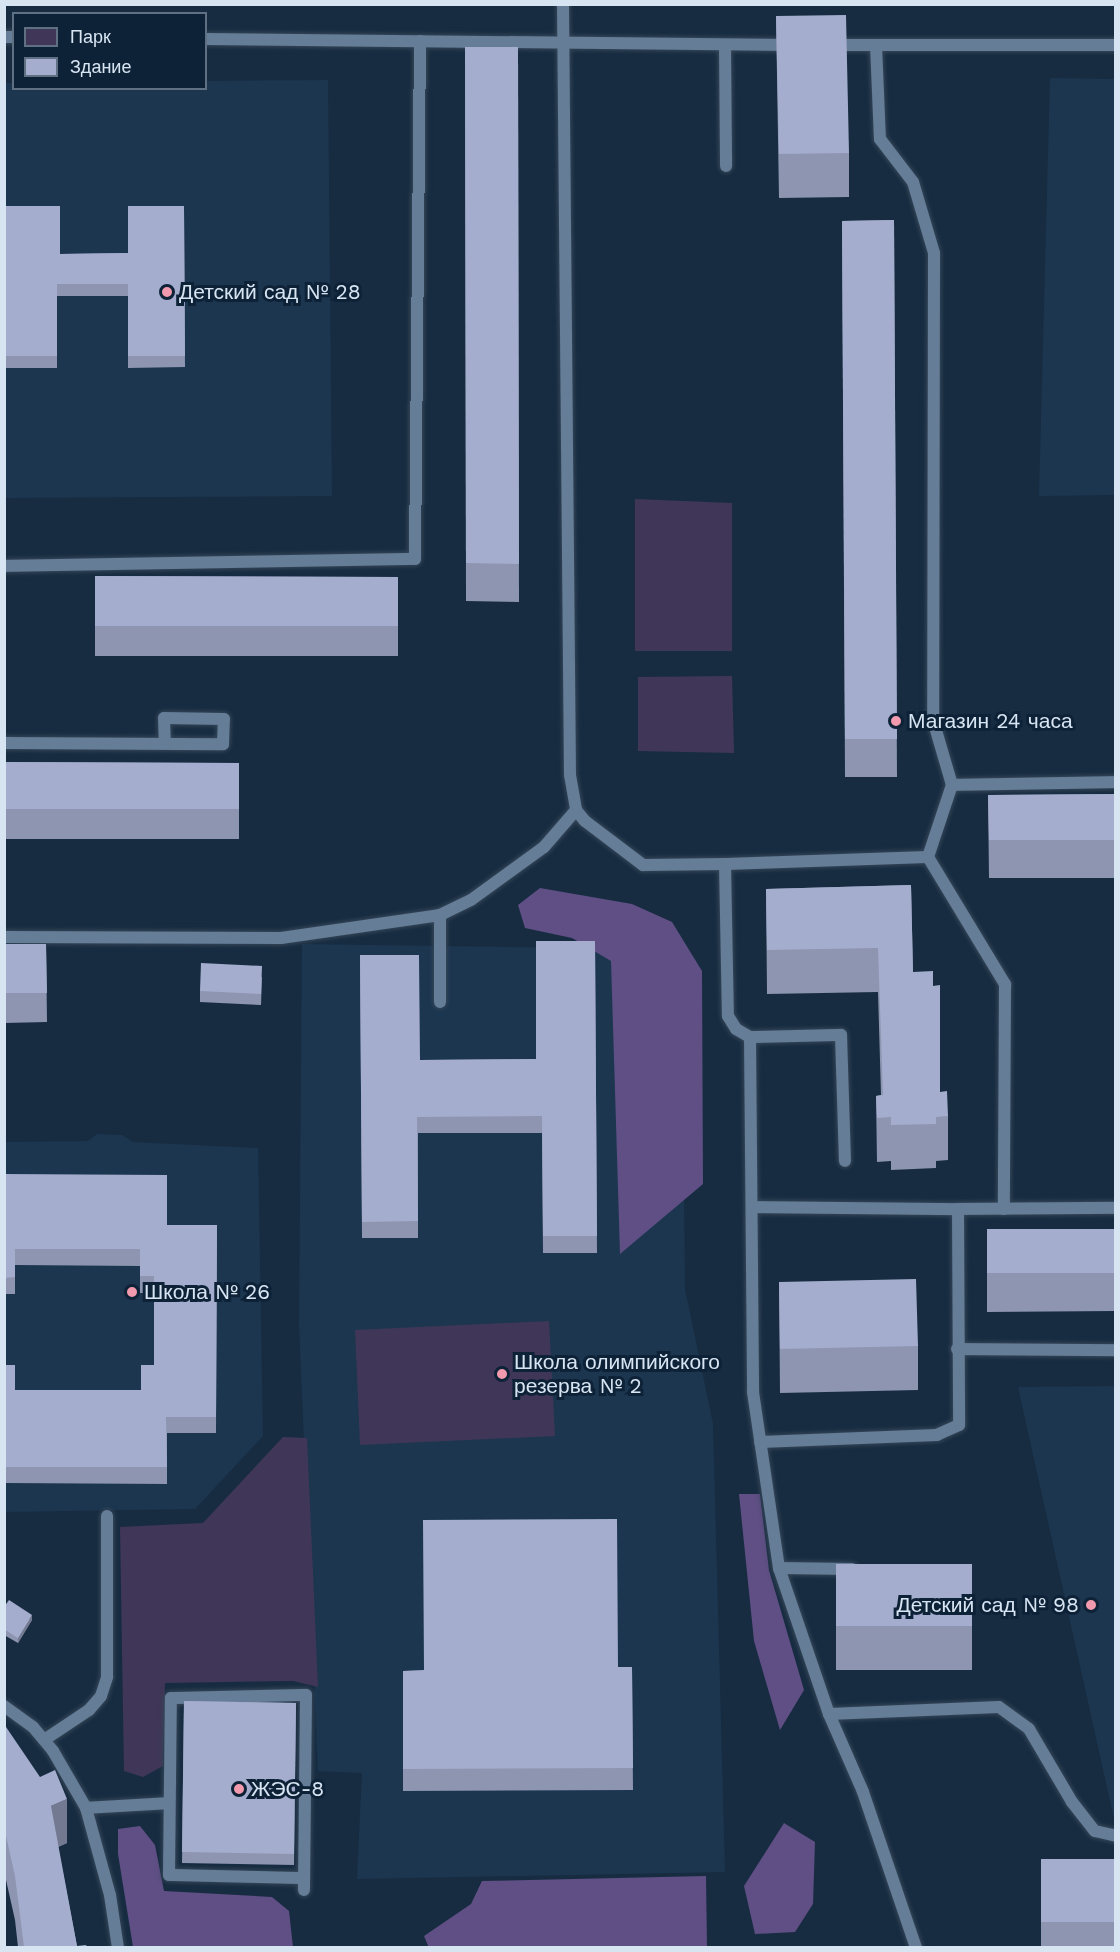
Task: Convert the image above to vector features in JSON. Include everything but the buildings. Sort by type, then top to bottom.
[{"type":"lane","points":[[563,4],[570,775],[576,810],[585,821],[643,865],[928,857]]},
{"type":"lane","points":[[207,39],[563,41],[725,45],[1116,45]]},
{"type":"lane","points":[[4,566],[415,559],[420,40]]},
{"type":"lane","points":[[725,45],[726,166]]},
{"type":"lane","points":[[876,45],[880,139],[913,183],[934,254],[933,720],[952,785],[928,857],[1005,984],[1004,1209]]},
{"type":"lane","points":[[4,743],[223,744],[224,719],[164,718],[165,743]]},
{"type":"lane","points":[[952,785],[1116,782]]},
{"type":"lane","points":[[4,937],[281,938],[440,915],[471,900],[544,847],[576,810]]},
{"type":"lane","points":[[725,864],[728,1016],[736,1029],[750,1037],[841,1035],[845,1161]]},
{"type":"lane","points":[[440,915],[440,1002]]},
{"type":"lane","points":[[750,1037],[753,1392],[779,1569],[829,1714],[863,1792],[916,1947]]},
{"type":"lane","points":[[752,1207],[1116,1208]]},
{"type":"lane","points":[[760,1442],[937,1435],[959,1425],[958,1209]]},
{"type":"lane","points":[[957,1349],[1116,1350]]},
{"type":"lane","points":[[44,1740],[89,1710],[101,1696],[107,1677],[107,1516]]},
{"type":"lane","points":[[779,1569],[864,1569]]},
{"type":"lane","points":[[306,1695],[304,1884],[169,1875],[169,1803],[171,1698],[306,1695]]},
{"type":"lane","points":[[4,1706],[44,1740],[72,1778],[86,1808],[110,1895],[118,1947]]},
{"type":"lane","points":[[829,1714],[999,1707],[1029,1729],[1072,1802],[1095,1831],[1116,1836]]},
{"type":"lane","points":[[86,1808],[169,1803]]},
{"type":"shaded area","points":[[1050,78],[1115,79],[1115,495],[1039,496]]},
{"type":"shaded area","name":"Детский сад № 28","points":[[328,80],[332,496],[5,498],[5,83],[12,83],[12,90],[207,90],[207,81]]},
{"type":"shaded area","points":[[540,888],[632,904],[672,922],[702,971],[703,1184],[620,1254],[611,961],[572,938],[525,928],[518,905]]},
{"type":"shaded area","name":"Школа олимпийского резерва № 2","points":[[302,944],[642,949],[682,992],[685,1289],[713,1424],[725,1872],[357,1879],[362,1773],[318,1771],[299,1324]]},
{"type":"shaded area","name":"Школа № 26","points":[[97,1134],[122,1135],[133,1142],[258,1148],[263,1436],[195,1509],[5,1512],[4,1142],[88,1141]]},
{"type":"shaded area","name":"Детский сад № 98","points":[[1115,1386],[1116,1823],[1018,1387]]},
{"type":"shaded area","points":[[739,1494],[760,1494],[769,1570],[804,1690],[780,1730],[754,1641]]},
{"type":"shaded area","points":[[784,1823],[815,1842],[813,1904],[795,1932],[755,1934],[744,1886]]},
{"type":"shaded area","points":[[140,1826],[155,1845],[164,1891],[272,1897],[289,1911],[293,1947],[133,1947],[118,1854],[118,1829]]},
{"type":"shaded area","points":[[706,1876],[707,1947],[429,1948],[424,1936],[471,1904],[482,1881]]},
{"type":"green space","points":[[635,499],[732,503],[732,651],[635,651]]},
{"type":"green space","points":[[732,676],[734,753],[638,751],[638,677]]},
{"type":"green space","points":[[549,1321],[555,1436],[360,1445],[355,1330]]},
{"type":"green space","points":[[283,1437],[307,1438],[318,1687],[293,1681],[165,1683],[163,1766],[143,1777],[124,1771],[120,1527],[203,1523]]},
{"type":"place","name":"Детский сад № 28","points":[[167,292]]},
{"type":"place","name":"Магазин 24 часа","points":[[896,721]]},
{"type":"place","name":"Школа № 26","points":[[132,1292]]},
{"type":"place","name":"Школа олимпийского резерва № 2","points":[[502,1374]]},
{"type":"place","name":"Детский сад № 98","points":[[1091,1605]]},
{"type":"place","name":"ЖЭС-8","points":[[239,1789]]}]
